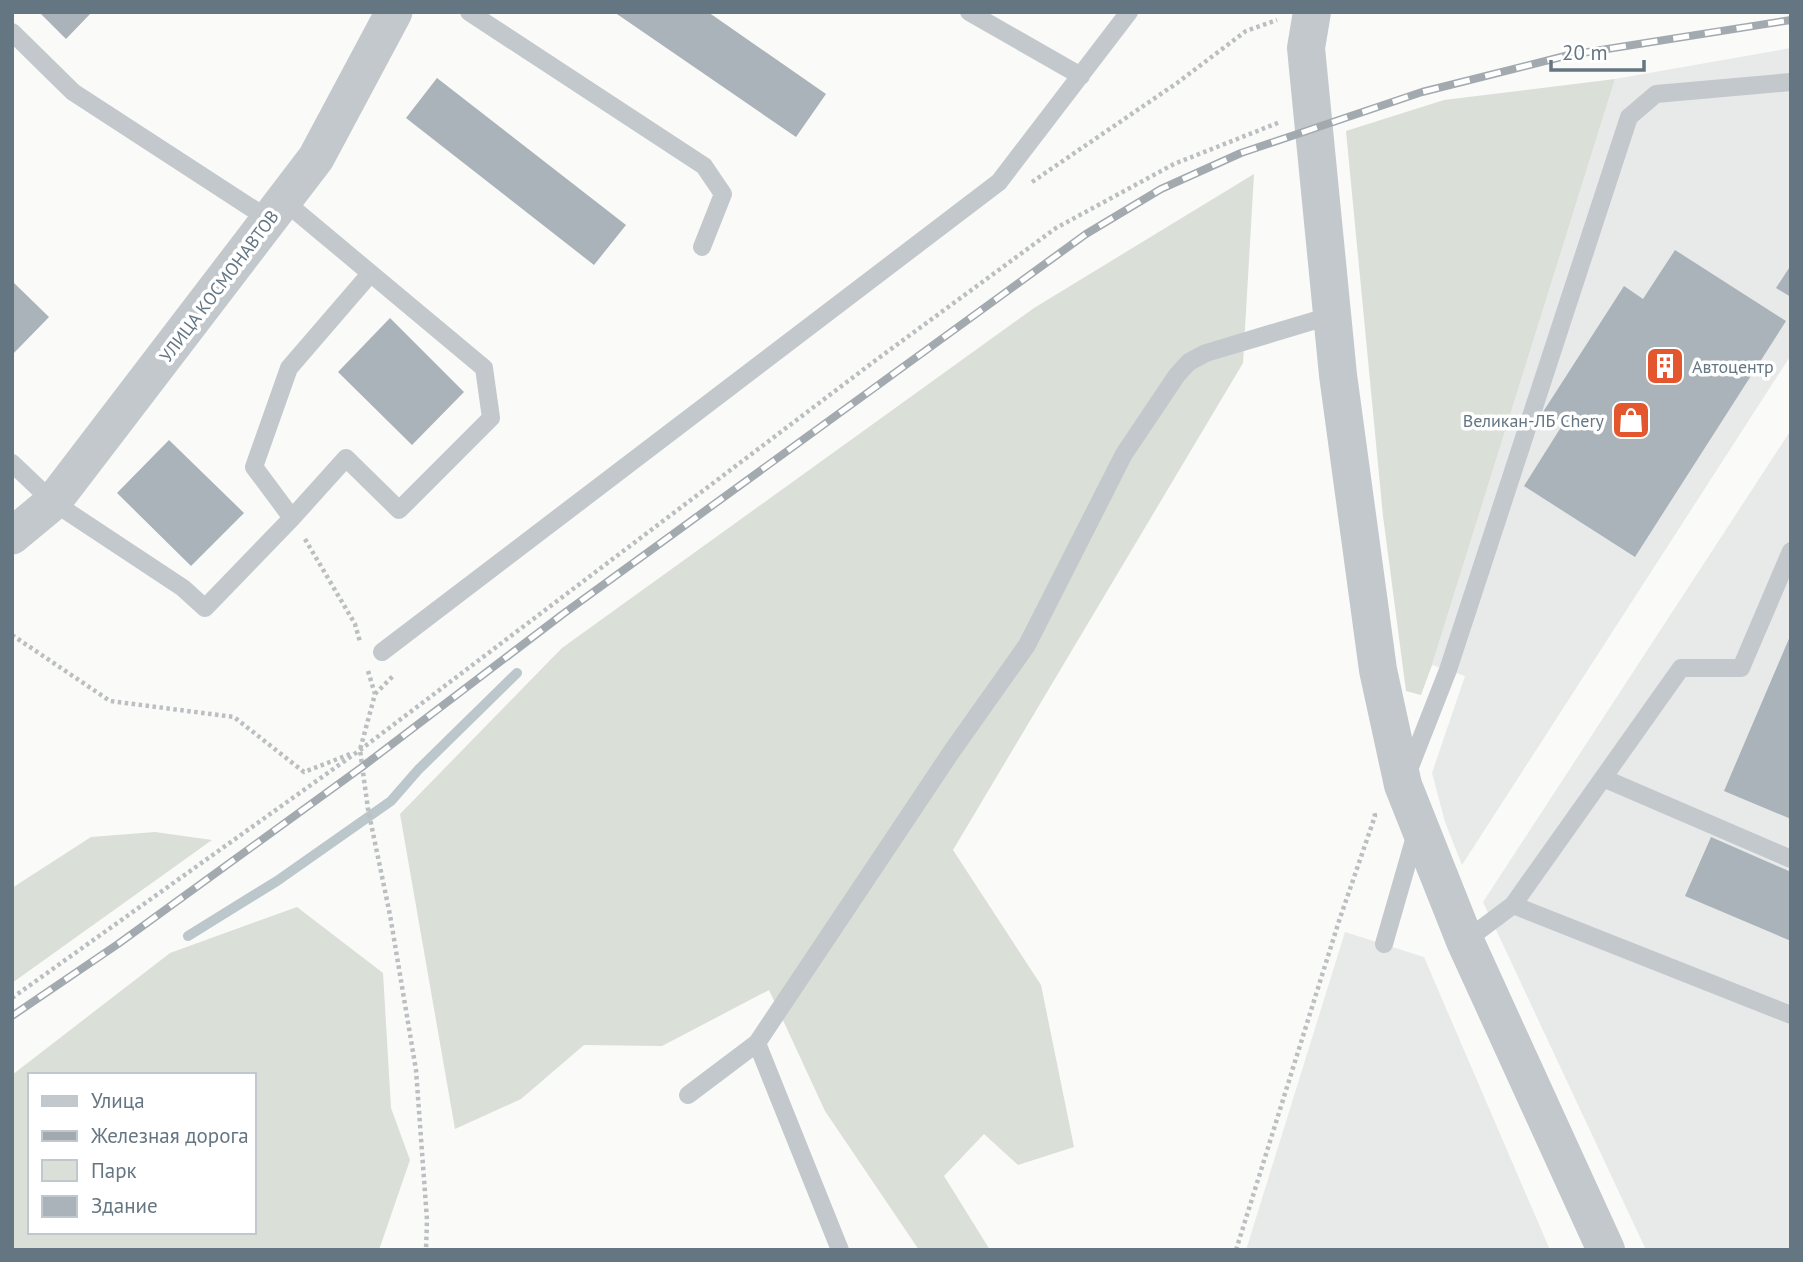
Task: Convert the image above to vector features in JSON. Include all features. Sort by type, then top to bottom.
[{"type":"street","name":"УЛИЦА КОСМОНАВТОВ","points":[[12,536],[53,502],[316,158],[394,12]]},
{"type":"street","points":[[1312,12],[1306,48],[1338,375],[1378,670],[1388,795],[1418,826],[1465,941],[1606,1250]]},
{"type":"lane","points":[[469,12],[704,166],[723,194],[702,247]]},
{"type":"lane","points":[[969,12],[1081,76]]},
{"type":"lane","points":[[383,652],[999,182],[1129,12]]},
{"type":"lane","points":[[12,32],[73,92],[277,211],[370,274],[484,368],[491,418],[399,510],[346,458],[205,608],[183,588],[53,502],[12,463]]},
{"type":"lane","points":[[1388,795],[1448,670],[1629,117],[1656,94],[1791,82]]},
{"type":"lane","points":[[292,518],[254,467],[289,368],[370,274]]},
{"type":"lane","points":[[688,1095],[757,1043],[944,762],[1027,645],[1124,454],[1177,375],[1189,362],[1206,353],[1333,315]]},
{"type":"lane","points":[[1465,941],[1513,905],[1681,668],[1741,668],[1791,551]]},
{"type":"lane","points":[[1603,778],[1791,859]]},
{"type":"lane","points":[[1384,944],[1418,826]]},
{"type":"lane","points":[[1513,905],[1791,1015]]},
{"type":"lane","points":[[757,1043],[840,1250]]},
{"type":"path","points":[[12,998],[360,750],[876,360],[1056,228],[1174,164],[1284,120]]},
{"type":"path","points":[[292,518],[355,624],[361,647]]},
{"type":"path","points":[[12,635],[110,701],[234,718],[304,772],[360,750]]},
{"type":"path","points":[[365,659],[375,694],[360,750],[368,809],[390,915],[416,1070],[427,1220],[426,1250]]},
{"type":"path","points":[[1236,1250],[1339,921],[1375,816],[1388,795]]},
{"type":"shaded area","points":[[1791,48],[1791,355],[1462,865],[1445,822],[1432,773],[1465,676],[1432,665],[1615,79]]},
{"type":"shaded area","points":[[1791,430],[1791,1250],[1646,1250],[1483,902]]},
{"type":"shaded area","points":[[1345,932],[1424,957],[1550,1250],[1246,1250]]},
{"type":"green space","points":[[1615,79],[1432,665],[1421,695],[1406,691],[1383,516],[1346,131],[1444,100]]},
{"type":"green space","points":[[1254,174],[1243,363],[953,850],[1041,985],[1074,1147],[1018,1165],[984,1134],[944,1176],[990,1250],[919,1250],[825,1111],[769,990],[662,1046],[584,1045],[521,1099],[455,1129],[400,814],[562,648],[1034,308]]},
{"type":"green space","points":[[155,832],[212,840],[12,983],[12,888],[91,837]]},
{"type":"green space","points":[[297,907],[383,973],[391,1108],[410,1160],[379,1250],[12,1250],[12,1075],[170,953]]},
{"type":"building","points":[[39,12],[92,12],[66,39]]},
{"type":"building","points":[[614,12],[708,12],[826,94],[796,137]]},
{"type":"building","points":[[437,78],[626,225],[594,265],[406,118]]},
{"type":"building","name":"Автоцентр","points":[[1675,250],[1786,321],[1635,557],[1524,486],[1563,424],[1543,412],[1624,286],[1643,299]]},
{"type":"building","points":[[1791,265],[1791,297],[1776,288]]},
{"type":"building","points":[[12,281],[49,317],[12,355]]},
{"type":"building","points":[[390,318],[464,392],[412,445],[338,372]]},
{"type":"building","points":[[169,440],[244,513],[191,566],[117,493]]},
{"type":"building","points":[[1791,634],[1791,819],[1724,791]]},
{"type":"building","points":[[1711,837],[1791,872],[1791,941],[1685,896]]},
{"type":"waterway","points":[[188,936],[277,881],[391,801],[418,770],[517,673]]},
{"type":"railway","points":[[12,1016],[118,944],[362,767],[563,614],[1086,234],[1161,189],[1241,153],[1422,92],[1569,55],[1791,20]]},
{"type":"place","name":"Автоцентр","points":[[1665,366]]},
{"type":"place","name":"Великан-ЛБ Chery","points":[[1631,420]]}]
